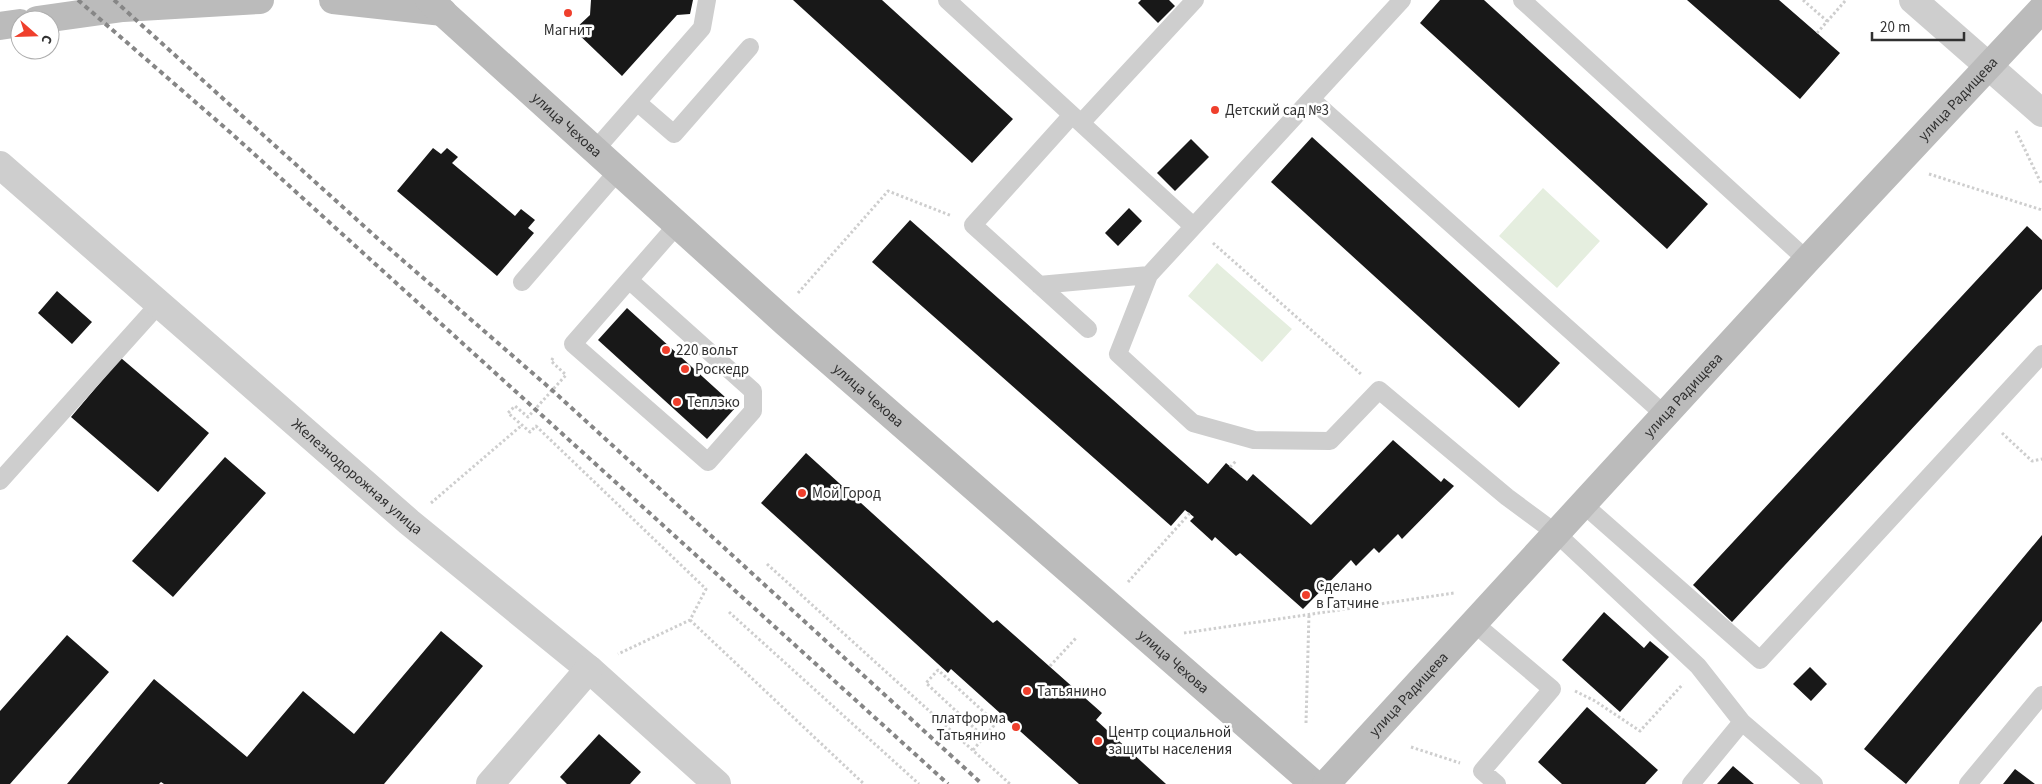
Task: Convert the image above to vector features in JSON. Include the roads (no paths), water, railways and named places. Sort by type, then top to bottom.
[{"type":"street","points":[[60,17],[123,8],[260,0]]},
{"type":"street","points":[[333,0],[442,4]]},
{"type":"street","points":[[1913,0],[2042,113]]},
{"type":"street","name":"улица Чехова","points":[[442,4],[595,150],[786,323],[1314,784]]},
{"type":"street","name":"улица Радищева","points":[[1326,784],[1666,416],[1807,260],[2042,9]]},
{"type":"street","name":"Железнодорожная улица","points":[[0,165],[409,522],[589,668],[717,784]]},
{"type":"street","points":[[490,784],[589,668]]},
{"type":"lane","points":[[595,150],[702,28],[707,0]]},
{"type":"lane","points":[[947,0],[1193,226]]},
{"type":"lane","points":[[1088,329],[973,225],[1195,0]]},
{"type":"lane","points":[[1402,0],[1149,275],[1118,354],[1193,423],[1254,440],[1330,441],[1379,390],[1507,497],[1557,534],[1698,666],[1742,722],[1814,784]]},
{"type":"lane","points":[[1522,0],[1807,260]]},
{"type":"lane","points":[[637,102],[674,134],[750,47]]},
{"type":"lane","points":[[1311,100],[1666,416]]},
{"type":"lane","points":[[522,282],[618,171]]},
{"type":"lane","points":[[629,280],[753,391],[753,411],[708,462],[573,344],[677,225]]},
{"type":"lane","points":[[1040,285],[1149,275]]},
{"type":"lane","points":[[0,481],[159,304]]},
{"type":"lane","points":[[1584,505],[1760,660],[2042,354]]},
{"type":"lane","points":[[1475,624],[1552,689],[1482,771],[1497,784]]},
{"type":"lane","points":[[1968,784],[2041,697]]},
{"type":"lane","points":[[1691,784],[1742,722]]},
{"type":"railway","points":[[78,0],[231,133],[948,784]]},
{"type":"railway","points":[[114,0],[376,237],[552,390],[982,784]]},
{"type":"place","name":"Магнит","points":[[568,13]]},
{"type":"place","name":"Детский сад №3","points":[[1215,110]]},
{"type":"place","name":"220 вольт","points":[[666,350]]},
{"type":"place","name":"Роскедр","points":[[685,369]]},
{"type":"place","name":"Теплэко","points":[[677,402]]},
{"type":"place","name":"Мой Город","points":[[802,493]]},
{"type":"place","name":"Сделано в Гатчине","points":[[1306,595]]},
{"type":"place","name":"Татьянино","points":[[1027,691]]},
{"type":"place","name":"платформа Татьянино","points":[[1016,727]]},
{"type":"place","name":"Центр социальной защиты населения","points":[[1098,741]]}]
